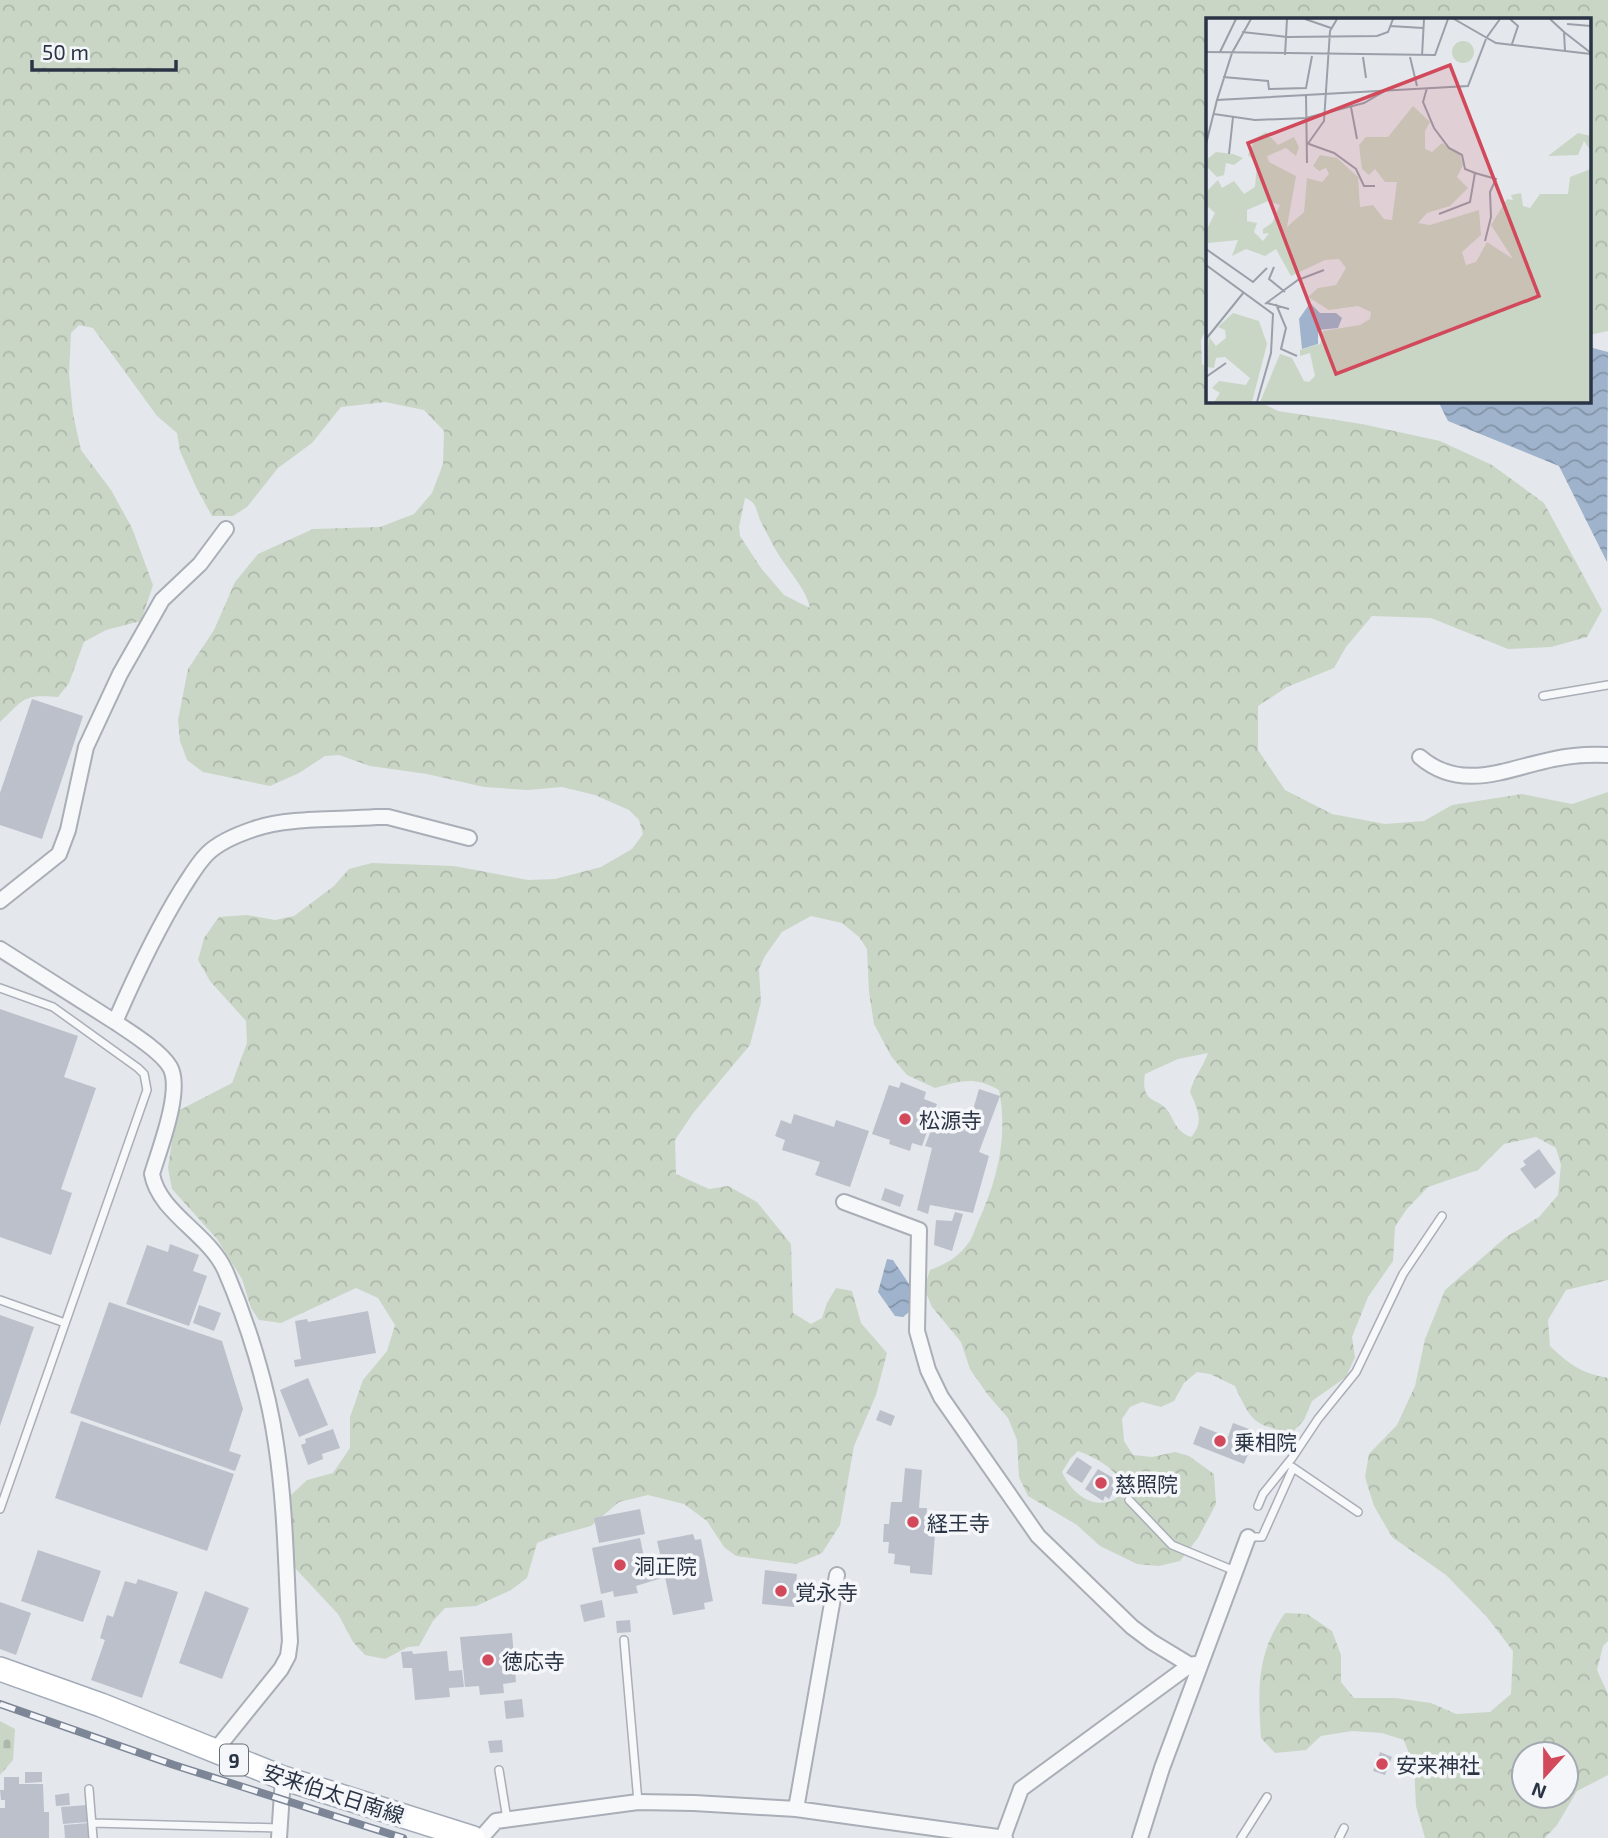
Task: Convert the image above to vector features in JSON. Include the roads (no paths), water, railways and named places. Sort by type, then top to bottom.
[{"type":"main road","name":"安来伯太日南線","points":[[0,1669],[101,1705],[283,1779],[473,1838]]},
{"type":"street","points":[[0,901],[53,860],[63,848],[86,747],[120,674],[162,600],[201,564],[226,529]]},
{"type":"street","points":[[1420,757],[1435,768],[1469,777],[1574,755],[1608,755]]},
{"type":"street","points":[[115,1022],[148,948],[169,910],[202,860],[208,853],[228,841],[253,829],[272,825],[376,817],[388,817],[469,838]]},
{"type":"street","points":[[0,949],[115,1022],[163,1059],[173,1075],[174,1092],[152,1174],[153,1184],[160,1197],[207,1242],[224,1269],[251,1345],[276,1443],[290,1641],[288,1656],[281,1669],[214,1752]]},
{"type":"street","points":[[844,1202],[919,1230],[917,1331],[928,1370],[941,1397],[1038,1536],[1132,1627],[1152,1642],[1195,1664]]},
{"type":"street","points":[[1140,1838],[1195,1664],[1248,1537]]},
{"type":"street","points":[[796,1809],[837,1575]]},
{"type":"street","points":[[481,1838],[496,1821],[638,1802],[796,1809],[1004,1838],[1021,1789],[1195,1664]]},
{"type":"street","points":[[279,1833],[283,1779]]},
{"type":"lane","points":[[1543,696],[1608,685]]},
{"type":"lane","points":[[0,988],[53,1007],[144,1074],[147,1090],[0,1509]]},
{"type":"lane","points":[[1248,1537],[1262,1537],[1290,1466],[1318,1419],[1356,1372],[1403,1274],[1442,1216]]},
{"type":"lane","points":[[0,1300],[65,1323]]},
{"type":"lane","points":[[1258,1506],[1263,1494],[1290,1466]]},
{"type":"lane","points":[[1290,1466],[1358,1512]]},
{"type":"lane","points":[[1129,1500],[1172,1545],[1235,1571]]},
{"type":"lane","points":[[624,1640],[638,1802]]},
{"type":"lane","points":[[499,1770],[507,1819]]},
{"type":"lane","points":[[89,1789],[93,1838]]},
{"type":"lane","points":[[1241,1838],[1267,1797]]},
{"type":"lane","points":[[93,1823],[279,1833]]},
{"type":"lane","points":[[1339,1838],[1344,1828]]},
{"type":"water","points":[[1590,347],[1608,352],[1607,562],[1559,466],[1448,421],[1438,402],[1590,402]]},
{"type":"water","points":[[887,1259],[893,1260],[909,1284],[909,1312],[903,1317],[895,1316],[878,1292]]},
{"type":"railway","points":[[0,1704],[174,1765],[403,1838]]},
{"type":"place","name":"松源寺","points":[[905,1119]]},
{"type":"place","name":"乗相院","points":[[1220,1441]]},
{"type":"place","name":"慈照院","points":[[1101,1483]]},
{"type":"place","name":"経王寺","points":[[913,1522]]},
{"type":"place","name":"洞正院","points":[[620,1565]]},
{"type":"place","name":"覚永寺","points":[[781,1591]]},
{"type":"place","name":"徳応寺","points":[[488,1660]]},
{"type":"place","name":"安来神社","points":[[1382,1764]]}]
